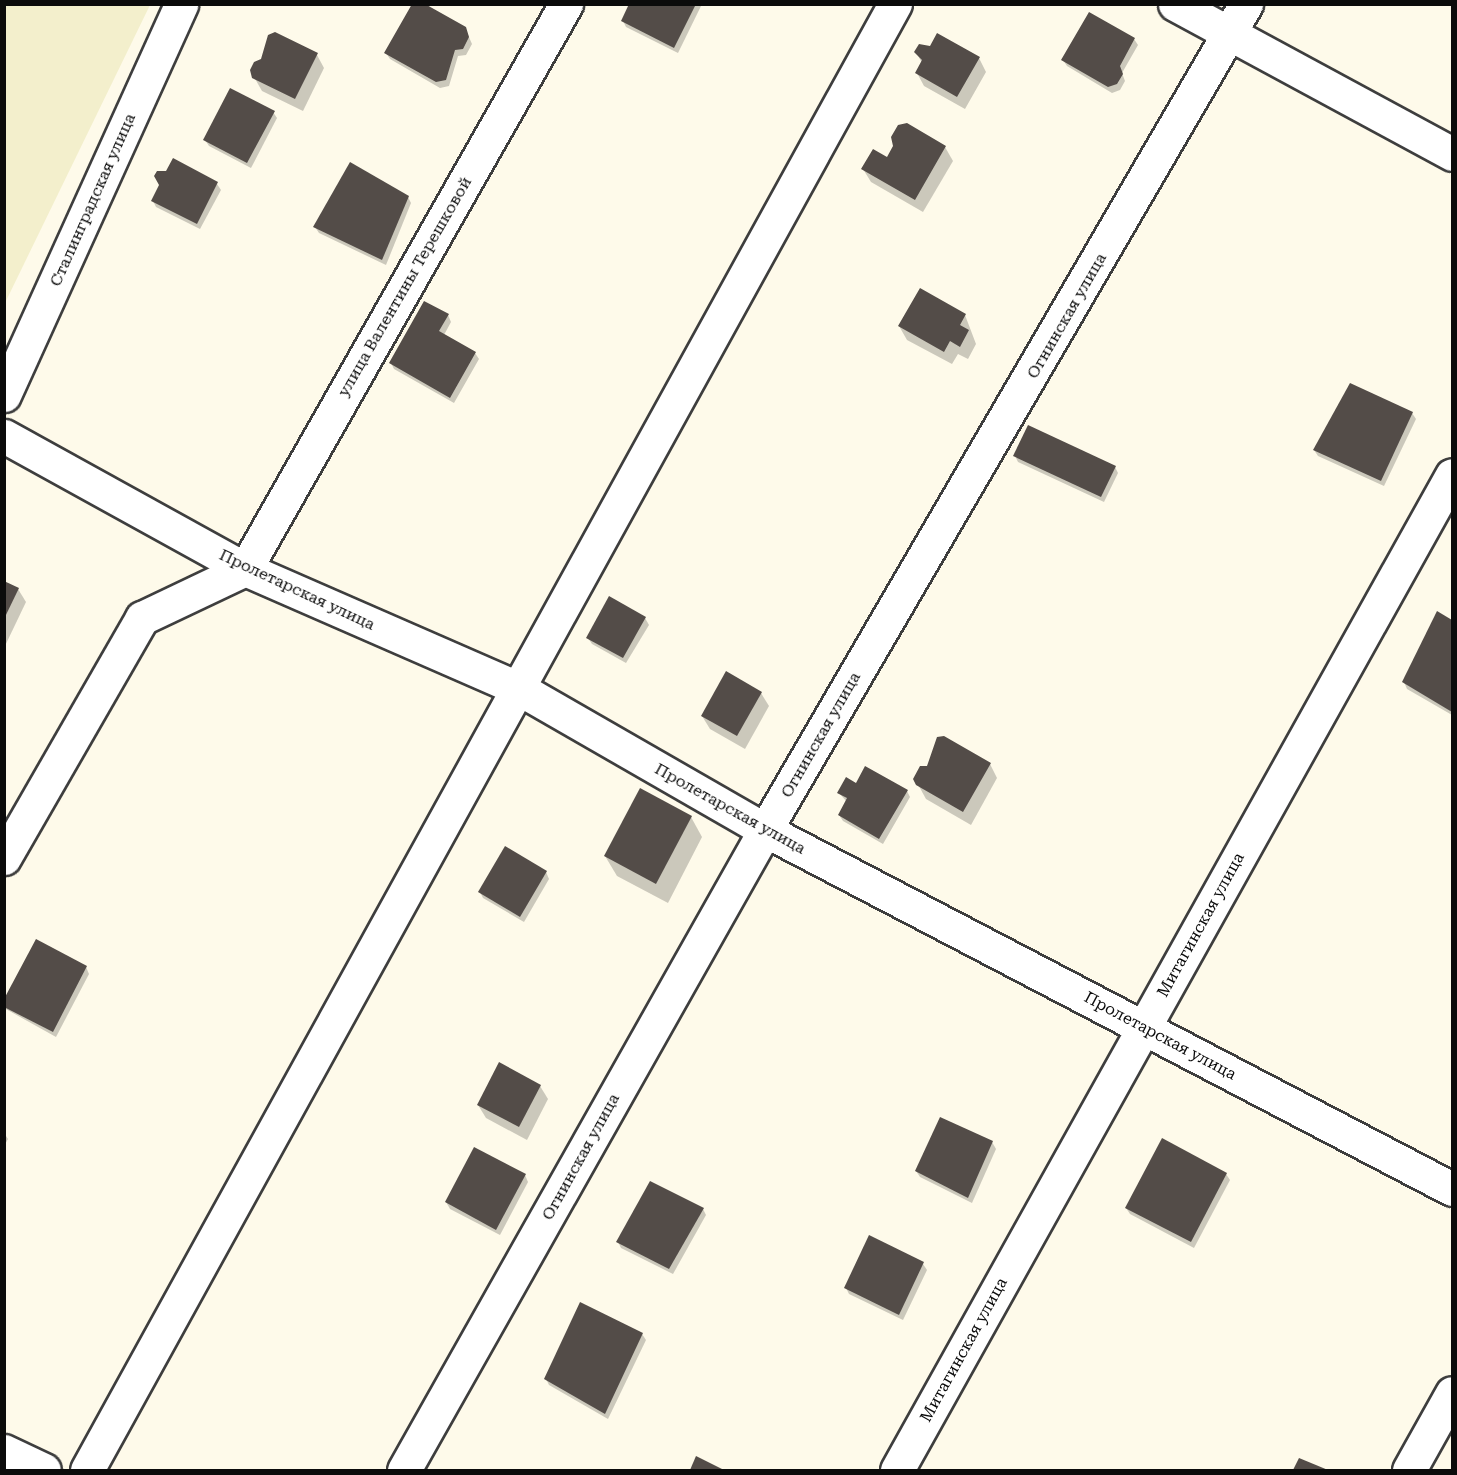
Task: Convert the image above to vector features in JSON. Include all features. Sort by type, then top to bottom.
[{"type":"street","name":"Сталинградская улица","points":[[4,395],[181,4]]},
{"type":"street","name":"улица Валентины Терешковой","points":[[245,569],[566,4]]},
{"type":"street","points":[[87,1470],[895,4]]},
{"type":"street","points":[[1175,4],[1452,154]]},
{"type":"street","name":"Огнинская улица","points":[[404,1470],[765,831],[1231,35],[1246,4]]},
{"type":"street","name":"Пролетарская улица","points":[[4,436],[245,569],[518,688],[765,831],[1452,1189]]},
{"type":"street","name":"Митагинская улица","points":[[897,1470],[1452,475]]},
{"type":"street","points":[[4,858],[142,618],[245,569]]},
{"type":"street","points":[[1409,1470],[1452,1394]]},
{"type":"street","points":[[4,1450],[44,1470]]},
{"type":"shaded area","points":[[4,5],[150,5],[5,303]]},
{"type":"building","points":[[412,4],[425,4],[466,27],[469,37],[463,49],[455,50],[446,80],[436,82],[384,53]]},
{"type":"building","points":[[629,4],[696,4],[674,48],[621,21]]},
{"type":"building","points":[[1089,12],[1135,38],[1120,66],[1123,74],[1117,84],[1108,87],[1061,60]]},
{"type":"building","points":[[275,32],[318,53],[295,99],[252,78],[250,70],[254,62],[261,59],[268,35]]},
{"type":"building","points":[[937,33],[980,57],[957,97],[915,73],[922,60],[914,52],[919,44],[930,46]]},
{"type":"building","points":[[230,88],[275,111],[247,163],[203,140]]},
{"type":"building","points":[[907,123],[946,146],[915,200],[861,169],[873,149],[887,157],[893,146],[891,137],[898,125]]},
{"type":"building","points":[[173,158],[218,182],[197,224],[151,201],[159,185],[154,176],[157,171],[166,171]]},
{"type":"building","points":[[350,162],[409,196],[382,260],[313,227]]},
{"type":"building","points":[[920,288],[966,314],[960,325],[969,330],[960,347],[950,341],[944,352],[898,326]]},
{"type":"building","points":[[424,301],[449,314],[439,331],[476,352],[450,398],[389,363]]},
{"type":"building","points":[[1350,383],[1413,412],[1381,481],[1313,450]]},
{"type":"building","points":[[1028,425],[1116,466],[1101,497],[1013,456]]},
{"type":"building","points":[[4,581],[19,588],[4,619]]},
{"type":"building","points":[[609,596],[646,617],[623,658],[586,638]]},
{"type":"building","points":[[1437,611],[1452,620],[1452,712],[1402,682]]},
{"type":"building","points":[[726,671],[762,692],[737,736],[701,716]]},
{"type":"building","points":[[944,736],[991,763],[963,812],[916,785],[913,779],[920,766],[927,766],[937,737]]},
{"type":"building","points":[[865,766],[908,790],[879,839],[838,815],[847,798],[837,793],[846,777],[856,783]]},
{"type":"building","points":[[640,788],[692,816],[656,884],[604,856]]},
{"type":"building","points":[[505,846],[547,871],[520,917],[478,892]]},
{"type":"building","points":[[36,939],[87,966],[53,1032],[4,1007],[4,999]]},
{"type":"building","points":[[499,1062],[541,1085],[519,1127],[477,1105]]},
{"type":"building","points":[[940,1117],[993,1141],[968,1198],[915,1171]]},
{"type":"building","points":[[1162,1138],[1227,1173],[1191,1242],[1125,1208]]},
{"type":"building","points":[[474,1147],[526,1174],[496,1230],[445,1202]]},
{"type":"building","points":[[650,1181],[704,1208],[669,1269],[616,1242]]},
{"type":"building","points":[[869,1235],[924,1262],[899,1315],[844,1288]]},
{"type":"building","points":[[580,1302],[643,1333],[605,1414],[544,1379]]},
{"type":"building","points":[[696,1456],[724,1470],[690,1470]]},
{"type":"building","points":[[1299,1458],[1328,1470],[1293,1470]]}]
